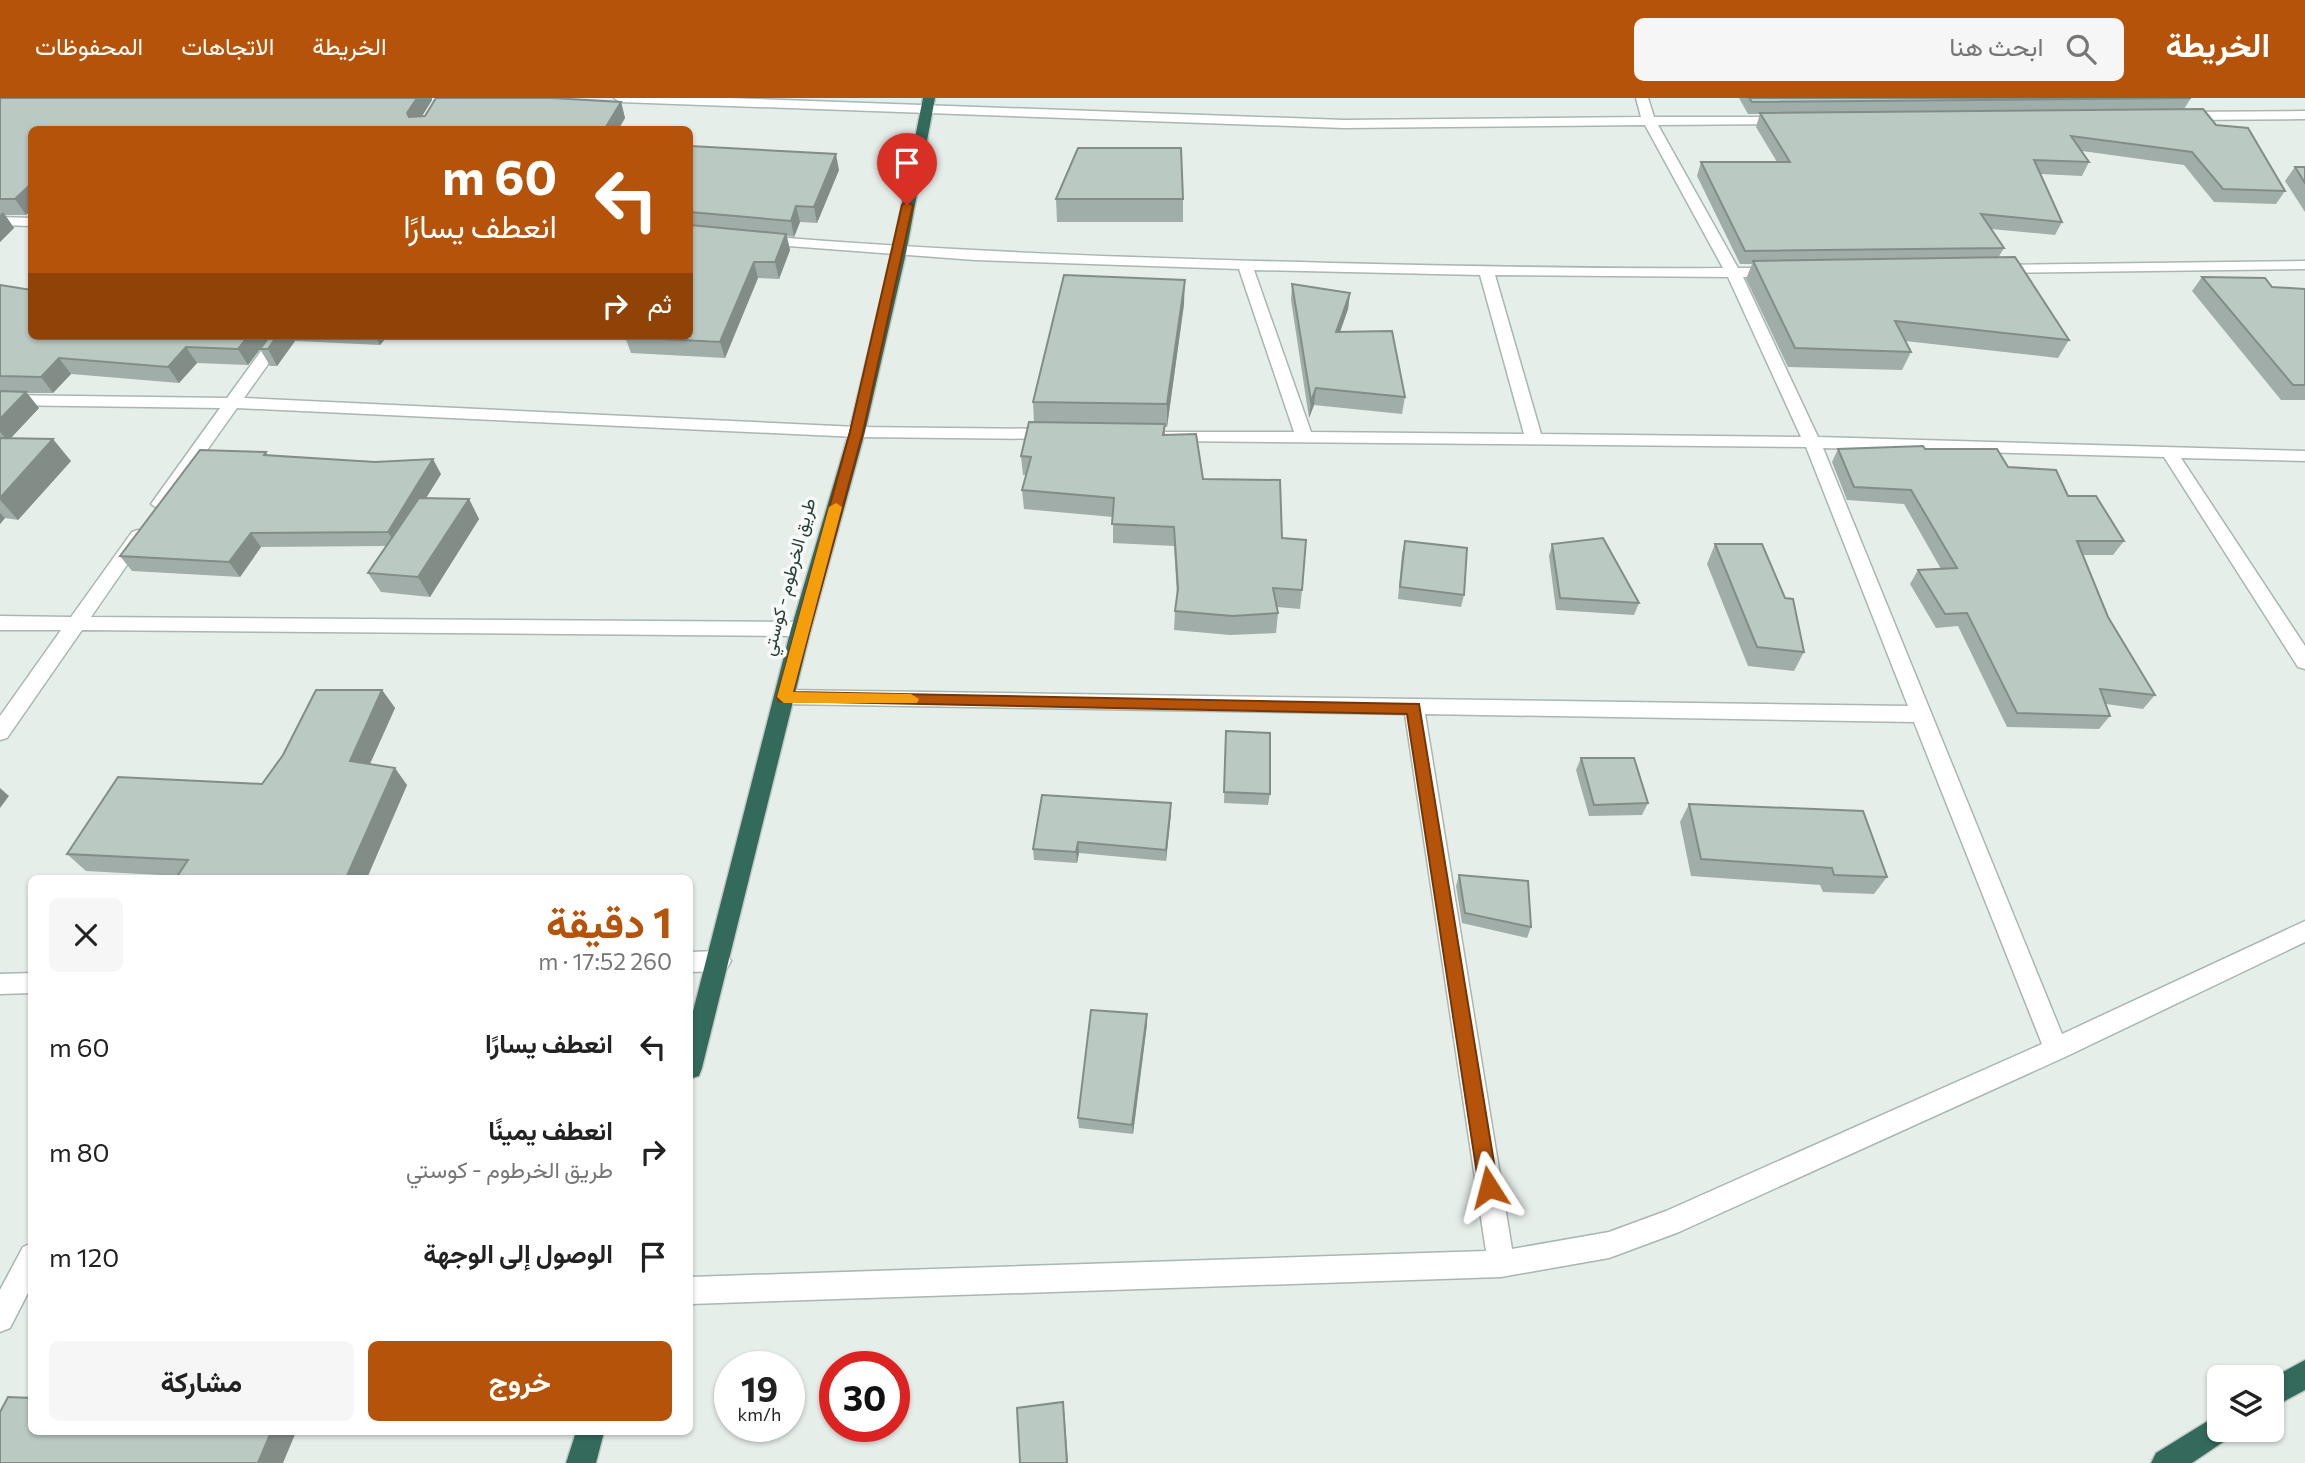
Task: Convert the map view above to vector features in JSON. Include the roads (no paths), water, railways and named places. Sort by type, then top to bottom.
[{"type":"highway","name":"طريق الخرطوم - كوستي","points":[[693,1057],[801,629],[857,432],[899,253],[927,104]]},
{"type":"highway","points":[[2284,1387],[2305,1374]]},
{"type":"highway","points":[[582,1463],[589,1435]]},
{"type":"highway","points":[[2165,1463],[2207,1436]]},
{"type":"street","points":[[620,98],[927,104],[1344,124],[1802,120]]},
{"type":"street","points":[[1642,98],[1649,121],[1733,272],[1811,442],[2056,1049]]},
{"type":"street","points":[[2165,117],[2305,115]]},
{"type":"street","points":[[0,222],[28,222]]},
{"type":"street","points":[[742,239],[899,253],[1245,266],[1486,271],[1789,272]]},
{"type":"street","points":[[1984,269],[2305,265]]},
{"type":"street","points":[[1245,266],[1304,438]]},
{"type":"street","points":[[1486,271],[1534,440]]},
{"type":"street","points":[[0,732],[277,340]]},
{"type":"street","points":[[0,400],[232,403],[857,432],[1071,435]]},
{"type":"street","points":[[1154,436],[1811,442],[2305,456]]},
{"type":"street","points":[[2169,452],[2305,662]]},
{"type":"street","points":[[0,623],[801,629]]},
{"type":"street","points":[[784,697],[1413,709],[1921,714]]},
{"type":"street","points":[[1413,709],[1501,1264]]},
{"type":"street","points":[[693,1291],[1501,1264],[1609,1245],[1670,1223],[2056,1049],[2305,931]]},
{"type":"street","points":[[693,962],[719,961]]},
{"type":"street","points":[[0,984],[28,983]]},
{"type":"street","points":[[0,1318],[28,1264]]}]
